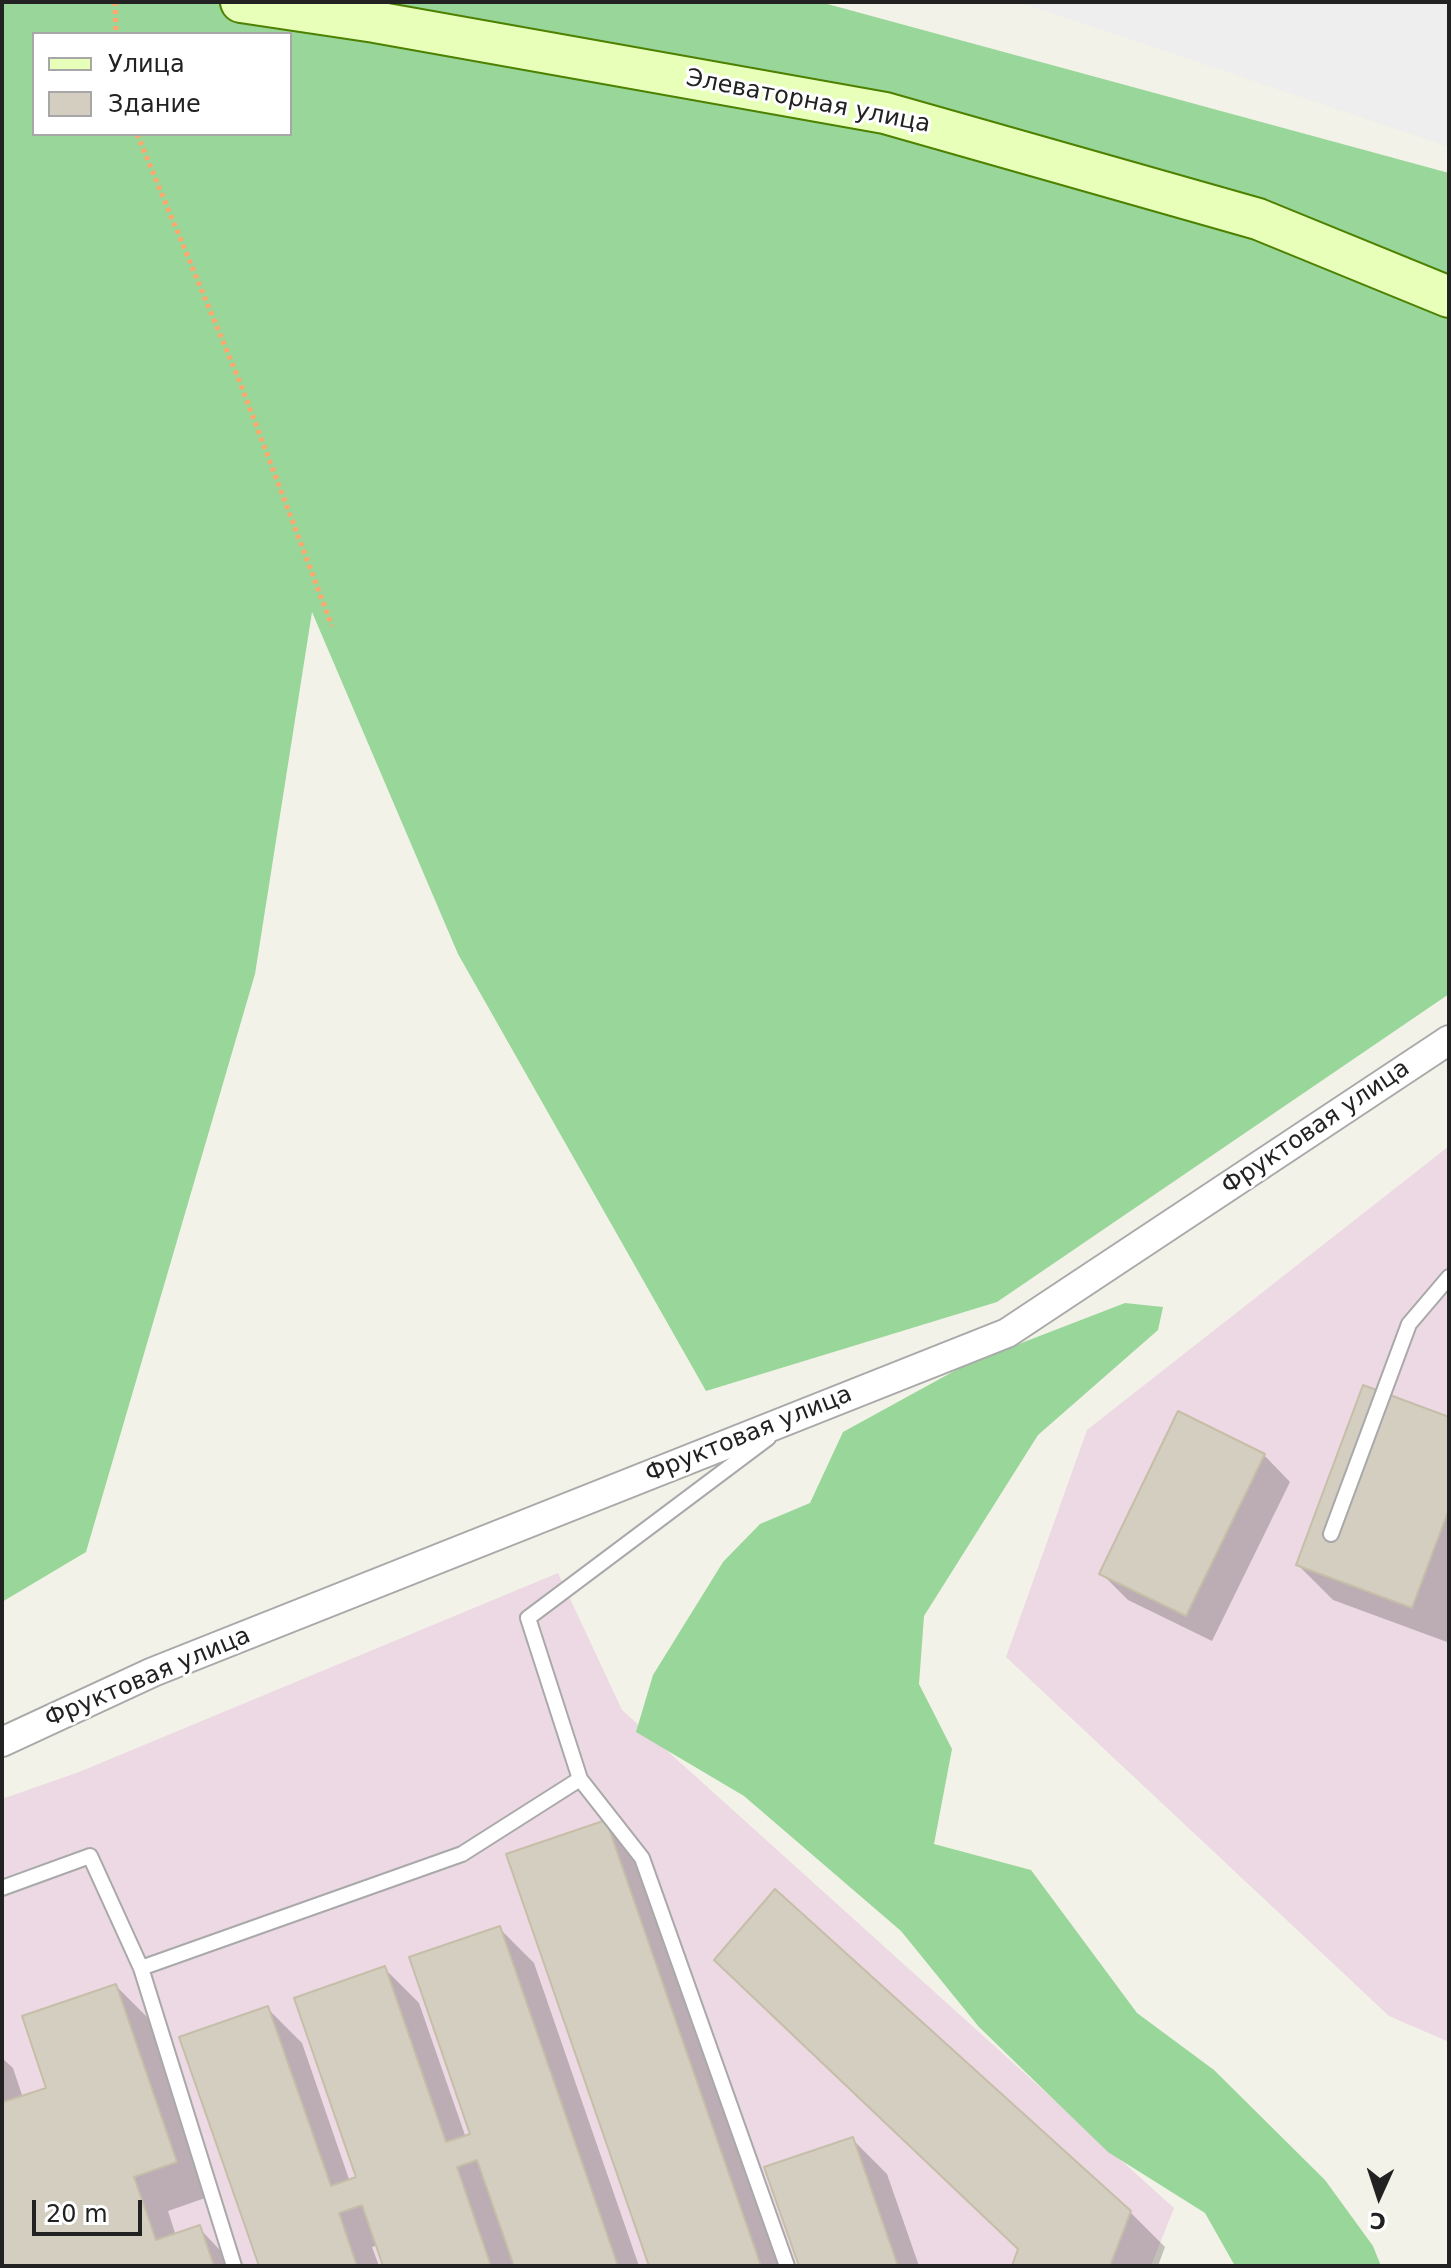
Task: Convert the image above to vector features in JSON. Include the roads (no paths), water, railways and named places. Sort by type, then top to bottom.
[{"type":"street","name":"Элеваторная улица","points":[[241,2],[375,22],[885,113],[1258,219],[1449,297]]},
{"type":"street","name":"Фруктовая улица","points":[[2,1742],[153,1672],[1007,1333],[1449,1040]]},
{"type":"lane","points":[[1331,1534],[1409,1324],[1449,1277]]},
{"type":"lane","points":[[787,2266],[642,1858],[580,1779],[528,1618],[798,1416]]},
{"type":"lane","points":[[141,1968],[462,1854],[580,1779]]},
{"type":"lane","points":[[2,1888],[90,1856],[141,1968],[234,2266]]}]
